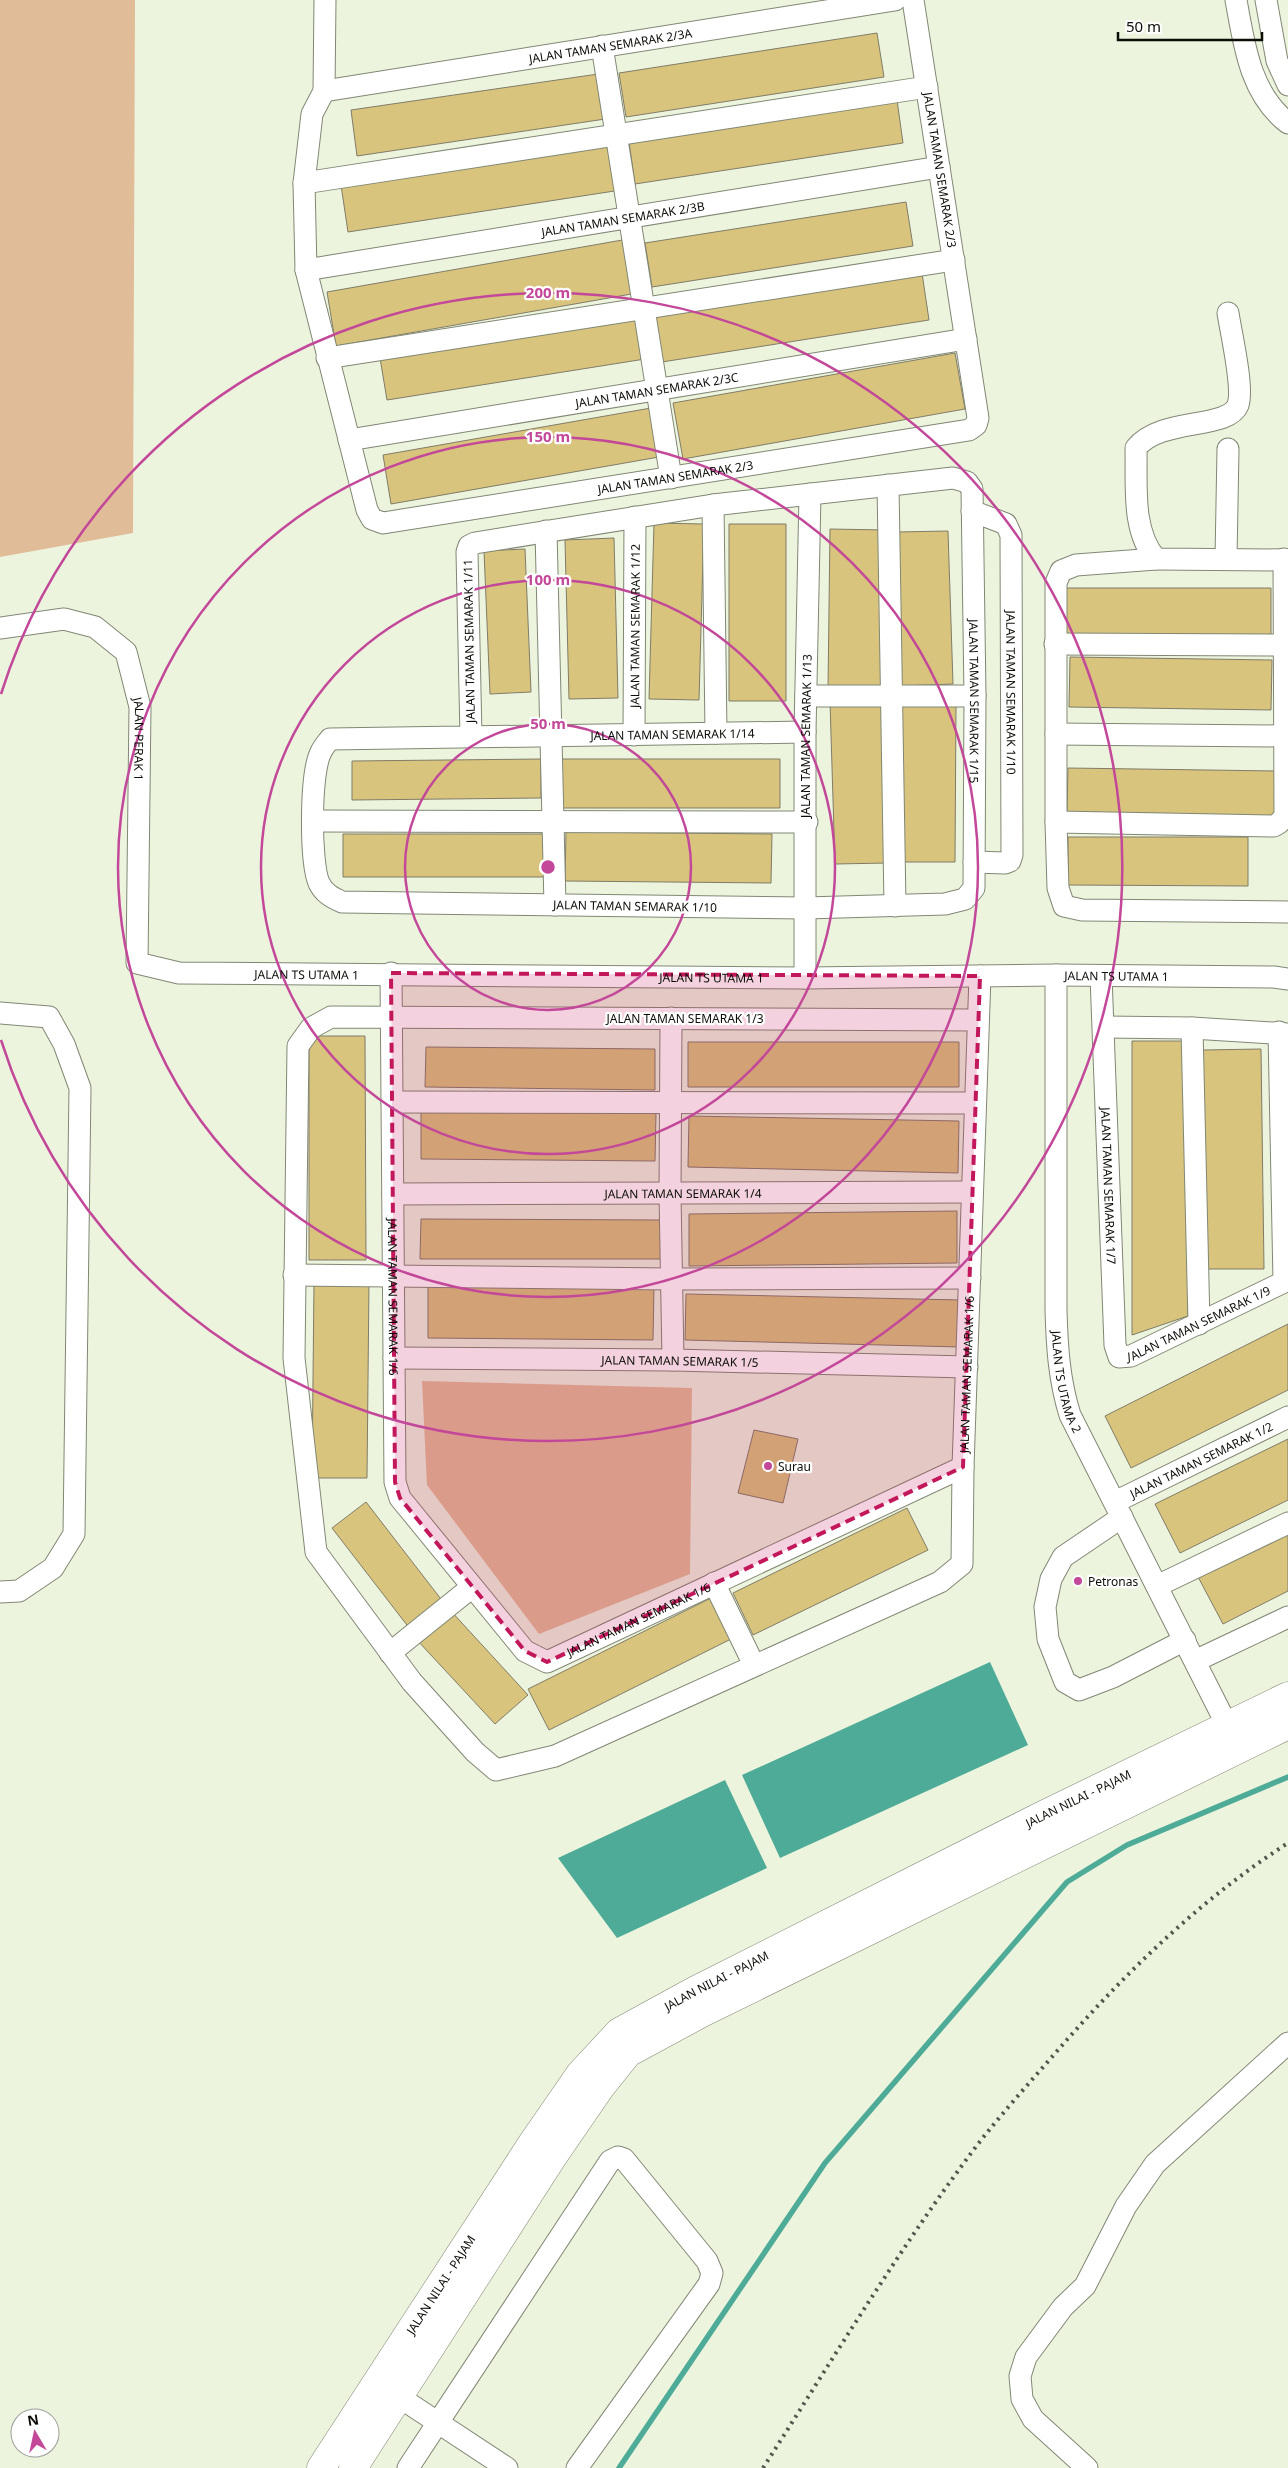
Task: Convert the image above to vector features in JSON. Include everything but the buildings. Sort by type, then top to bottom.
[{"type":"main road","name":"JALAN NILAI - PAJAM","points":[[353,2468],[388,2390],[564,2097],[580,2074],[618,2032],[694,1991],[1233,1737],[1288,1696]]},
{"type":"main road","name":"JALAN NILAI - PAJAM","points":[[1233,1737],[1288,1725]]},
{"type":"main road","name":"JALAN NILAI - PAJAM","points":[[321,2468],[388,2390]]},
{"type":"street","points":[[325,0],[324,91],[312,114],[304,183],[306,270],[349,440]]},
{"type":"street","name":"JALAN TAMAN SEMARAK 2/3A","points":[[324,91],[896,0]]},
{"type":"street","name":"JALAN TAMAN SEMARAK 2/3","points":[[349,440],[367,510],[372,519],[383,523],[969,430],[976,425],[978,418],[914,0]]},
{"type":"street","points":[[1236,0],[1254,80],[1275,113],[1288,123]]},
{"type":"street","points":[[1266,0],[1277,61],[1288,85]]},
{"type":"street","points":[[602,46],[671,478]]},
{"type":"street","points":[[304,183],[927,87]]},
{"type":"street","name":"JALAN TAMAN SEMARAK 2/3B","points":[[306,270],[939,167]]},
{"type":"street","points":[[327,358],[954,260]]},
{"type":"street","points":[[1156,558],[1146,548],[1139,531],[1136,448],[1143,438],[1160,430],[1228,417],[1238,405],[1239,388],[1228,313]]},
{"type":"street","name":"JALAN TAMAN SEMARAK 2/3C","points":[[349,440],[966,339]]},
{"type":"street","points":[[1226,559],[1228,449]]},
{"type":"street","name":"JALAN TAMAN SEMARAK 1/15","points":[[888,485],[953,478],[967,482],[972,489],[975,696],[974,888],[965,900],[945,904]]},
{"type":"street","points":[[555,905],[546,531],[713,505],[888,485],[895,906]]},
{"type":"street","name":"JALAN TAMAN SEMARAK 1/13","points":[[805,978],[807,822],[805,732],[810,494]]},
{"type":"street","points":[[713,505],[716,734]]},
{"type":"street","name":"JALAN TAMAN SEMARAK 1/10","points":[[972,511],[1006,524],[1010,528],[1011,554],[1012,855],[1010,861],[1005,863],[974,862]]},
{"type":"street","name":"JALAN TAMAN SEMARAK 1/12","points":[[634,734],[635,517]]},
{"type":"street","name":"JALAN TAMAN SEMARAK 1/11","points":[[471,737],[467,552],[469,546],[475,543],[546,531]]},
{"type":"street","points":[[1056,822],[1274,826],[1285,816],[1284,645],[1286,560],[1156,558],[1076,566],[1061,571],[1056,583],[1054,599],[1056,822],[1058,888],[1064,906],[1082,910],[1288,912]]},
{"type":"street","name":"JALAN PERAK 1","points":[[0,628],[64,620],[95,627],[126,652],[140,707],[137,963]]},
{"type":"street","points":[[1055,644],[1284,645]]},
{"type":"street","points":[[806,696],[975,696]]},
{"type":"street","name":"JALAN TAMAN SEMARAK 1/14","points":[[314,821],[315,780],[320,752],[330,739],[805,732]]},
{"type":"street","points":[[1056,734],[1285,736]]},
{"type":"street","points":[[314,821],[807,822]]},
{"type":"street","name":"JALAN TAMAN SEMARAK 1/10","points":[[314,821],[313,852],[319,882],[327,895],[342,902],[806,908],[945,904]]},
{"type":"street","name":"JALAN TS UTAMA 1","points":[[137,963],[179,973],[391,973],[805,978],[1056,975],[1274,977],[1288,979]]},
{"type":"street","name":"JALAN TAMAN SEMARAK 1/6","points":[[391,973],[395,1482],[400,1498],[525,1651],[546,1662],[963,1467],[980,976]]},
{"type":"street","name":"JALAN TS UTAMA 2","points":[[1056,975],[1055,1189],[1058,1361],[1063,1394],[1070,1415],[1233,1737]]},
{"type":"street","name":"JALAN TAMAN SEMARAK 1/7","points":[[1101,976],[1115,1345]]},
{"type":"street","points":[[0,1013],[49,1017],[64,1044],[80,1088],[74,1534],[53,1568],[18,1591],[0,1592]]},
{"type":"street","name":"JALAN TAMAN SEMARAK 1/3","points":[[754,1665],[555,1756],[496,1770],[475,1752],[412,1682],[390,1653],[316,1552],[294,1358],[298,1046],[311,1028],[331,1017],[978,1020]]},
{"type":"street","points":[[671,1018],[670,1279],[673,1360]]},
{"type":"street","points":[[1104,1027],[1192,1028],[1283,1033],[1286,1281]]},
{"type":"street","points":[[1192,1028],[1199,1324]]},
{"type":"street","points":[[392,1102],[671,1104],[975,1103]]},
{"type":"street","name":"JALAN TAMAN SEMARAK 1/4","points":[[393,1194],[972,1192]]},
{"type":"street","points":[[294,1275],[393,1274],[670,1279],[970,1278]]},
{"type":"street","name":"JALAN TAMAN SEMARAK 1/9","points":[[1115,1345],[1119,1357],[1131,1356],[1286,1281]]},
{"type":"street","name":"JALAN TAMAN SEMARAK 1/5","points":[[394,1358],[673,1360],[967,1367]]},
{"type":"street","name":"JALAN TAMAN SEMARAK 1/2","points":[[1184,1640],[1113,1677],[1080,1690],[1065,1682],[1048,1639],[1045,1607],[1051,1579],[1063,1557],[1118,1510],[1288,1417]]},
{"type":"street","points":[[714,1583],[754,1665],[940,1582],[962,1564],[963,1467]]},
{"type":"street","points":[[1157,1586],[1288,1522]]},
{"type":"street","points":[[390,1653],[472,1587]]},
{"type":"street","points":[[1195,1662],[1288,1617]]},
{"type":"street","points":[[1087,2468],[1033,2419],[1022,2399],[1020,2376],[1026,2357],[1063,2307],[1085,2286],[1126,2206],[1155,2164],[1288,2043]]},
{"type":"street","points":[[408,2468],[610,2161],[618,2157],[624,2159],[707,2262],[712,2273],[709,2284],[577,2468]]},
{"type":"street","points":[[388,2390],[507,2468]]},
{"type":"highlighted area","points":[[391,973],[980,976],[963,1467],[547,1662],[525,1651],[400,1498],[395,1482]]},
{"type":"shaded area","points":[[0,0],[135,0],[133,533],[0,557]]},
{"type":"shaded area","points":[[422,1381],[692,1388],[690,1574],[539,1634],[427,1485]]},
{"type":"water","points":[[990,1662],[1028,1745],[780,1858],[742,1775]]},
{"type":"water","points":[[725,1780],[767,1868],[617,1938],[558,1858]]},
{"type":"waterway","points":[[619,2468],[825,2163],[1067,1882],[1127,1845],[1288,1777]]},
{"type":"railway","points":[[763,2468],[894,2263],[949,2183],[997,2120],[1084,2021],[1166,1938],[1225,1888],[1288,1843]]},
{"type":"place","name":"Surau","points":[[768,1466]]},
{"type":"place","name":"Petronas","points":[[1078,1581]]}]
